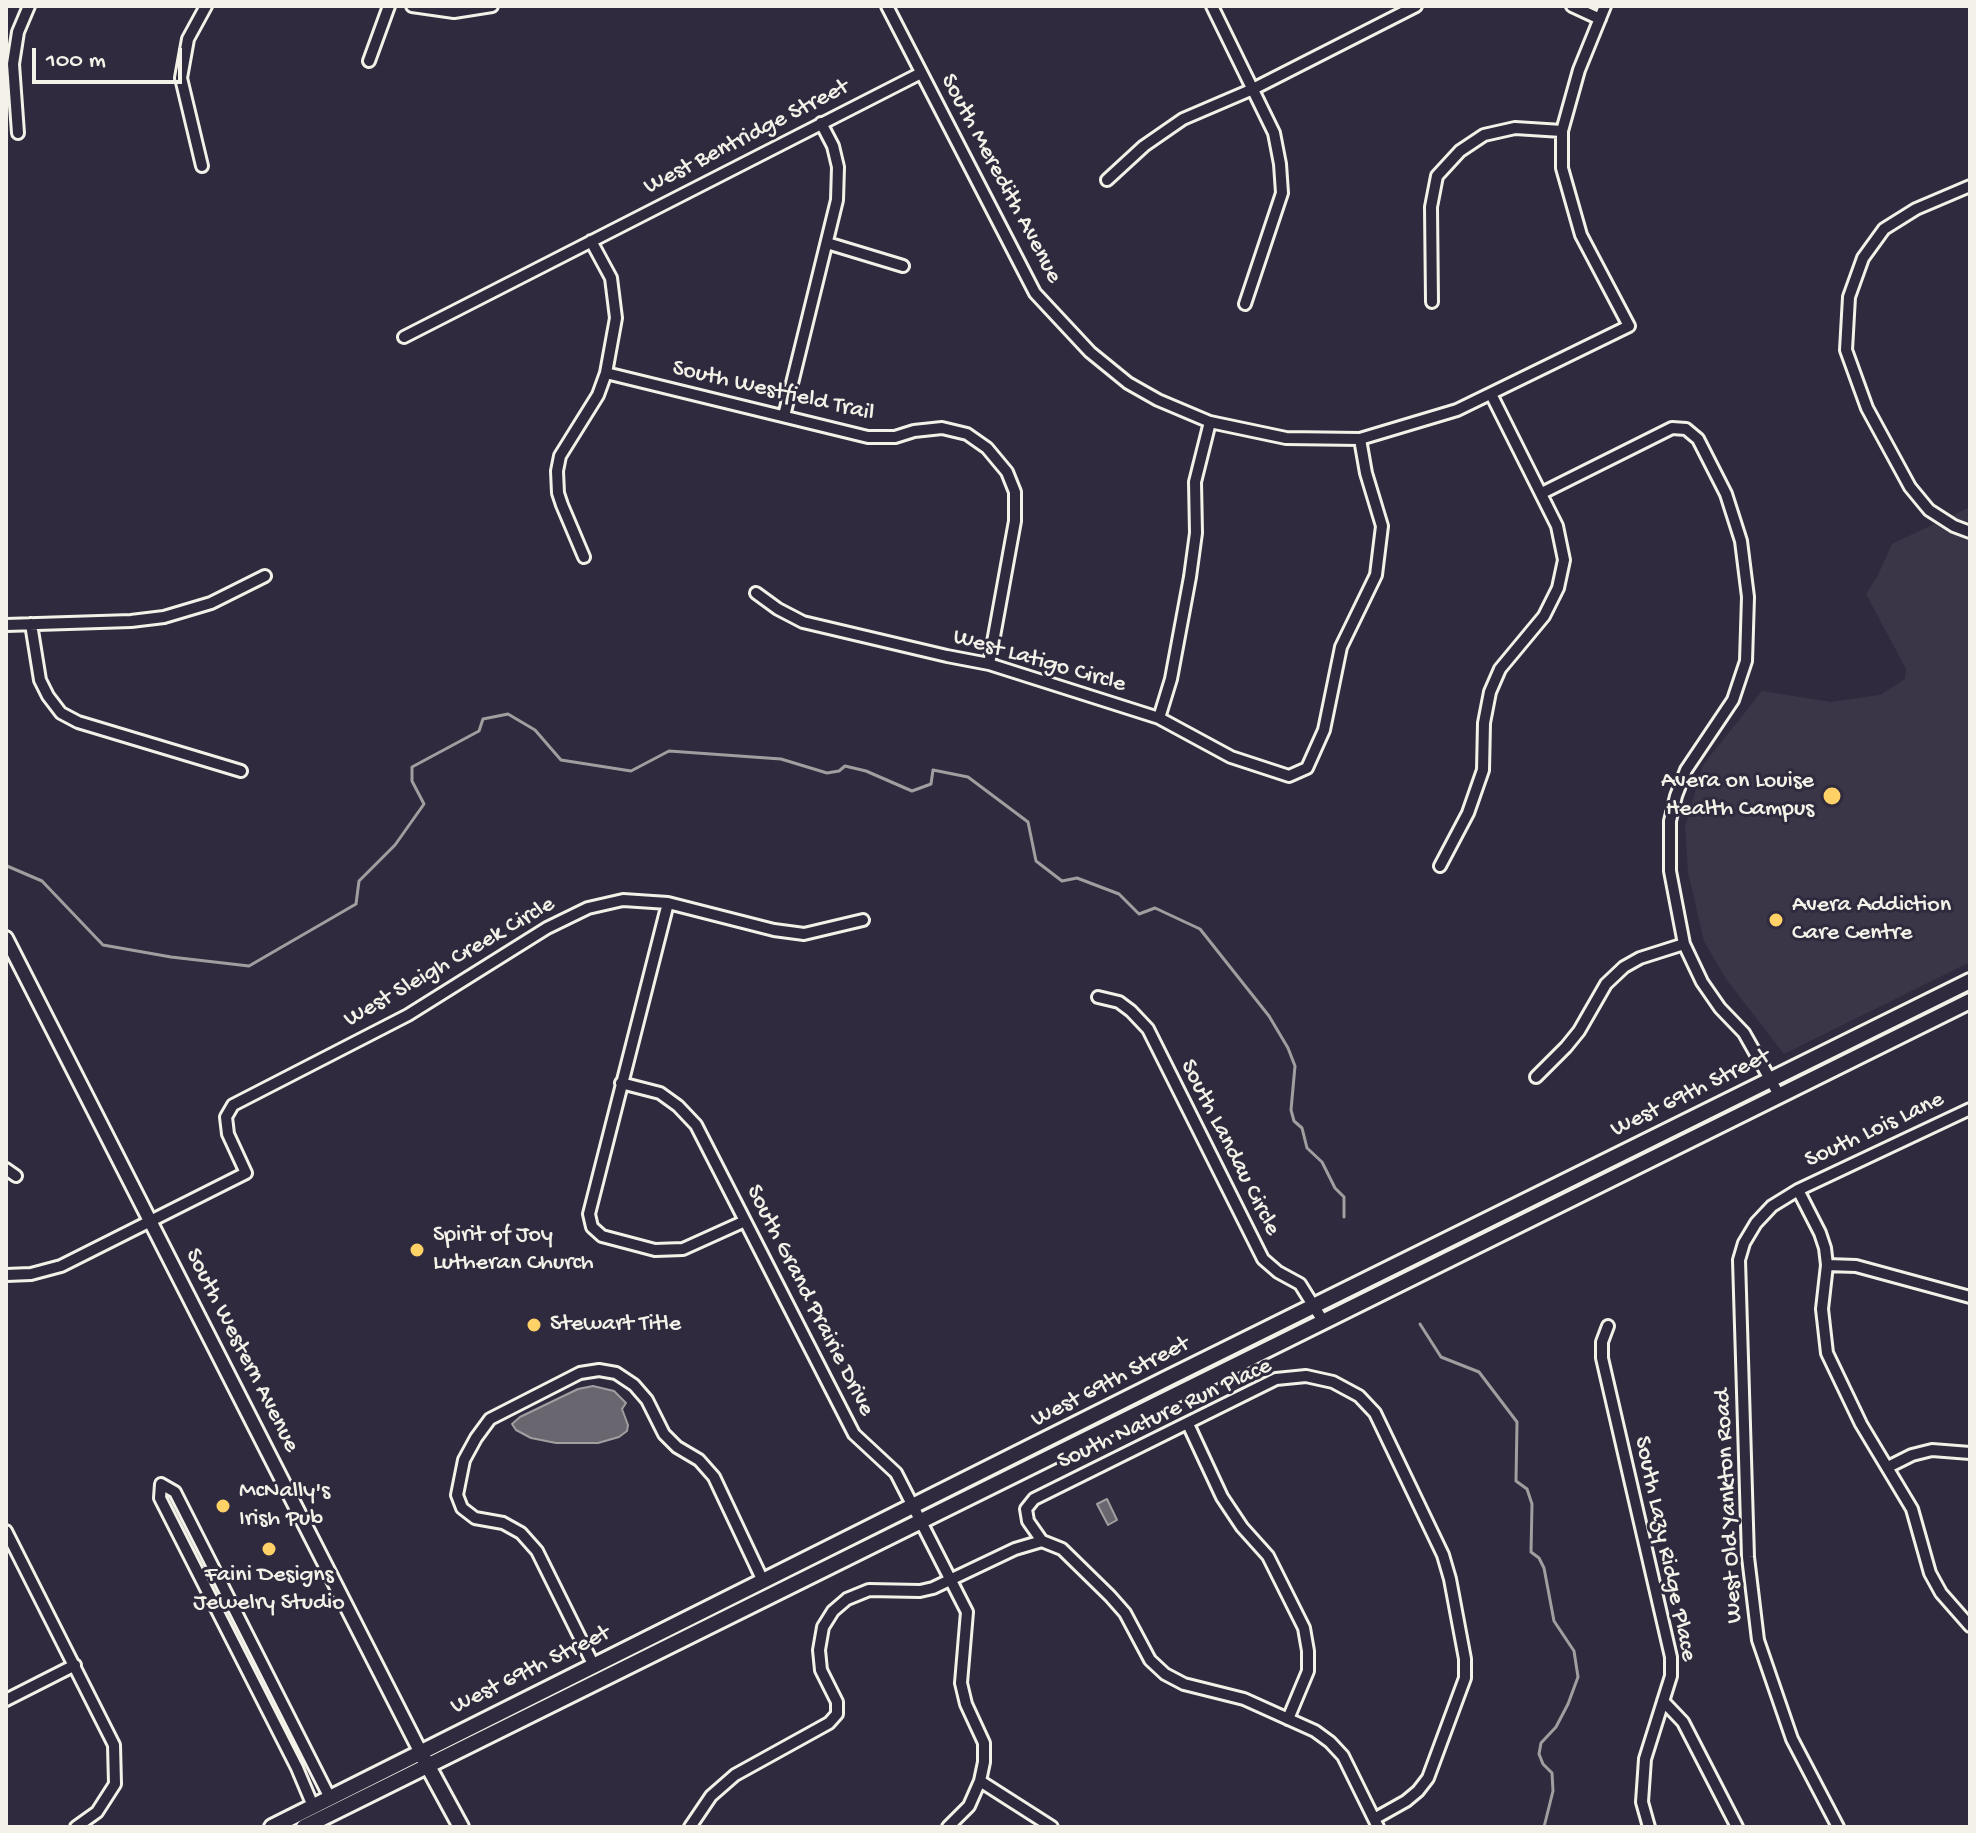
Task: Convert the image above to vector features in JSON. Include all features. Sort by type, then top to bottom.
[{"type":"main road","name":"West 69th Street","points":[[272,1827],[593,1664],[1970,981]]},
{"type":"main road","name":"West 69th Street","points":[[304,1827],[1970,1001]]},
{"type":"main road","points":[[1168,1378],[1176,1395]]},
{"type":"main road","points":[[763,1581],[772,1596]]},
{"type":"main road","name":"South Western Avenue","points":[[420,1751],[461,1827]]},
{"type":"street","points":[[18,133],[13,64],[18,32],[29,6]]},
{"type":"street","points":[[202,166],[181,78],[188,39],[206,6]]},
{"type":"street","points":[[369,61],[389,6]]},
{"type":"street","points":[[412,6],[454,12],[492,6]]},
{"type":"street","name":"South Meredith Avenue","points":[[887,6],[1035,293],[1090,352],[1128,383],[1158,400],[1210,422],[1286,438],[1360,439],[1446,414],[1629,326],[1581,235],[1562,168],[1562,131]]},
{"type":"street","points":[[1212,6],[1274,133],[1280,164],[1282,193],[1245,304]]},
{"type":"street","points":[[1107,180],[1144,146],[1183,119],[1253,89],[1416,6]]},
{"type":"street","points":[[1572,6],[1600,19]]},
{"type":"street","points":[[1432,302],[1431,207],[1437,176],[1460,151],[1484,135],[1515,128],[1562,131],[1579,70],[1605,6]]},
{"type":"street","name":"West Bentridge Street","points":[[404,337],[921,73]]},
{"type":"street","points":[[784,416],[837,200],[838,167],[833,146],[821,123]]},
{"type":"street","points":[[1970,186],[1916,209],[1884,229],[1863,258],[1849,297],[1846,350],[1867,408],[1910,487],[1929,510],[1970,532]]},
{"type":"street","points":[[584,557],[558,493],[557,471],[560,456],[588,414],[606,373],[616,318],[611,278],[591,241]]},
{"type":"street","points":[[827,243],[903,266]]},
{"type":"street","name":"South Westfield Trail","points":[[606,373],[868,437],[895,437],[942,428],[967,434],[987,448],[1007,472],[1015,492],[1015,521],[989,664]]},
{"type":"street","points":[[1440,866],[1468,813],[1483,770],[1484,723],[1490,692],[1500,669],[1544,616],[1558,588],[1564,560],[1557,526],[1491,394]]},
{"type":"street","points":[[1159,718],[1171,679],[1190,577],[1196,533],[1195,482],[1210,422]]},
{"type":"street","points":[[1542,493],[1672,428],[1686,429],[1698,439],[1726,494],[1741,541],[1748,597],[1746,661],[1733,700],[1686,770],[1670,821],[1670,871],[1684,944],[1702,982],[1720,1008],[1744,1033],[1779,1095]]},
{"type":"street","name":"West Latigo Circle","points":[[756,593],[803,622],[989,664],[1159,718],[1231,757],[1289,776],[1307,768],[1324,730],[1341,647],[1376,575],[1382,526],[1366,473],[1360,439]]},
{"type":"street","points":[[6,625],[164,617],[211,603],[265,576]]},
{"type":"street","points":[[31,624],[40,680],[61,713],[78,722],[241,771]]},
{"type":"street","name":"West Sleigh Creek Circle","points":[[151,1222],[246,1173],[228,1134],[226,1117],[233,1105],[408,1015],[547,928],[588,908],[623,900],[668,903],[774,930],[804,934],[863,920]]},
{"type":"street","points":[[668,903],[589,1214],[592,1227],[602,1236],[655,1250],[683,1249],[745,1221]]},
{"type":"street","name":"South Western Avenue","points":[[6,938],[420,1751]]},
{"type":"street","points":[[1536,1077],[1572,1039],[1606,984],[1624,967],[1640,958],[1684,944]]},
{"type":"street","name":"South Landau Circle","points":[[1098,997],[1119,1002],[1148,1029],[1263,1259],[1300,1284],[1323,1321]]},
{"type":"street","name":"South Grand Prairie Drive","points":[[621,1083],[660,1093],[696,1125],[854,1434],[896,1473],[967,1612],[961,1683],[966,1704],[984,1743],[984,1762],[969,1806],[948,1827]]},
{"type":"street","name":"South Lois Lane","points":[[1798,1190],[1970,1109]]},
{"type":"street","points":[[6,1169],[16,1176]]},
{"type":"street","points":[[1798,1190],[1820,1233],[1827,1265],[1822,1309],[1827,1353],[1856,1413],[1912,1509],[1930,1573],[1941,1593],[1970,1626]]},
{"type":"street","name":"West Old Yankton Road","points":[[1798,1190],[1772,1206],[1756,1223],[1744,1243],[1739,1260],[1748,1557],[1758,1640],[1769,1675],[1792,1739],[1838,1827]]},
{"type":"street","points":[[6,1275],[31,1274],[61,1266],[151,1222]]},
{"type":"street","points":[[1827,1265],[1856,1266],[1969,1293]]},
{"type":"street","name":"South Lazy Ridge Place","points":[[1608,1326],[1602,1342],[1602,1358],[1671,1657],[1671,1676],[1644,1770],[1642,1802],[1649,1827]]},
{"type":"street","points":[[593,1664],[537,1551],[516,1530],[503,1523],[475,1518],[462,1508],[457,1495],[464,1460],[490,1419],[580,1373],[599,1370],[616,1373],[634,1385],[647,1400],[664,1434],[677,1447],[699,1460],[714,1477],[763,1581]]},
{"type":"street","name":"South Nature Run Place","points":[[1042,1541],[1028,1521],[1026,1509],[1034,1499],[1276,1379],[1306,1376],[1333,1382],[1359,1396],[1375,1413],[1443,1555],[1465,1659],[1465,1678],[1428,1778],[1418,1791],[1376,1823]]},
{"type":"street","points":[[1188,1424],[1222,1497],[1242,1527],[1268,1556],[1304,1628],[1308,1671],[1288,1719]]},
{"type":"street","points":[[1888,1467],[1912,1455],[1932,1450],[1970,1453]]},
{"type":"street","points":[[313,1806],[297,1768],[160,1498],[161,1484],[175,1492],[330,1798]]},
{"type":"street","points":[[6,1531],[114,1745],[115,1784],[97,1812],[76,1827]]},
{"type":"street","points":[[690,1827],[711,1796],[735,1775],[829,1723],[837,1714],[837,1702],[821,1670],[819,1650],[823,1627],[833,1611],[847,1599],[869,1590],[920,1591],[1015,1549],[1042,1541],[1062,1549],[1110,1596],[1125,1613],[1150,1660],[1165,1674],[1184,1684],[1244,1699],[1315,1731],[1343,1756],[1376,1823]]},
{"type":"street","points":[[6,1700],[75,1665]]},
{"type":"street","points":[[1663,1701],[1683,1722],[1737,1827]]},
{"type":"street","points":[[980,1781],[1052,1827]]},
{"type":"shaded area","name":"Avera on Louise Health Campus","points":[[1970,507],[1970,962],[1784,1054],[1726,979],[1704,941],[1688,872],[1685,827],[1703,765],[1762,691],[1831,702],[1880,695],[1905,679],[1906,669],[1866,594],[1892,544]]},
{"type":"shaded area","points":[[593,1386],[614,1391],[626,1403],[622,1409],[627,1431],[619,1437],[598,1443],[556,1443],[531,1438],[516,1430],[512,1424],[520,1417],[578,1389]]},
{"type":"shaded area","points":[[1107,1499],[1117,1520],[1108,1525],[1097,1504]]},
{"type":"waterway","points":[[7,866],[42,881],[103,945],[249,966],[356,904],[359,881],[395,845],[424,804],[412,781],[412,767],[479,731],[483,719],[508,714],[535,730],[561,760],[631,771],[669,751],[781,759],[827,773],[839,771],[845,766],[866,771],[912,791],[931,784],[933,770],[968,777],[1028,822],[1036,861],[1062,881],[1077,878],[1119,894],[1139,914],[1155,908],[1200,929],[1269,1016],[1288,1048],[1295,1066],[1291,1110],[1294,1121],[1302,1128],[1307,1148],[1322,1162],[1335,1188],[1344,1197],[1344,1217]]},
{"type":"waterway","points":[[1420,1324],[1441,1357],[1479,1372],[1517,1422],[1516,1481],[1527,1489],[1532,1504],[1531,1552],[1539,1558],[1544,1568],[1554,1621],[1574,1651],[1578,1677],[1568,1704],[1556,1727],[1541,1743],[1539,1754],[1552,1773],[1553,1791],[1544,1827]]},
{"type":"place","name":"Avera on Louise Health Campus","points":[[1832,796]]},
{"type":"place","name":"Avera Addiction Care Centre","points":[[1776,920]]},
{"type":"place","name":"Spirit of Joy Lutheran Church","points":[[417,1250]]},
{"type":"place","name":"Stewart Title","points":[[534,1325]]},
{"type":"place","name":"McNally's Irish Pub","points":[[223,1506]]},
{"type":"place","name":"Faini Designs Jewelry Studio","points":[[269,1549]]}]
